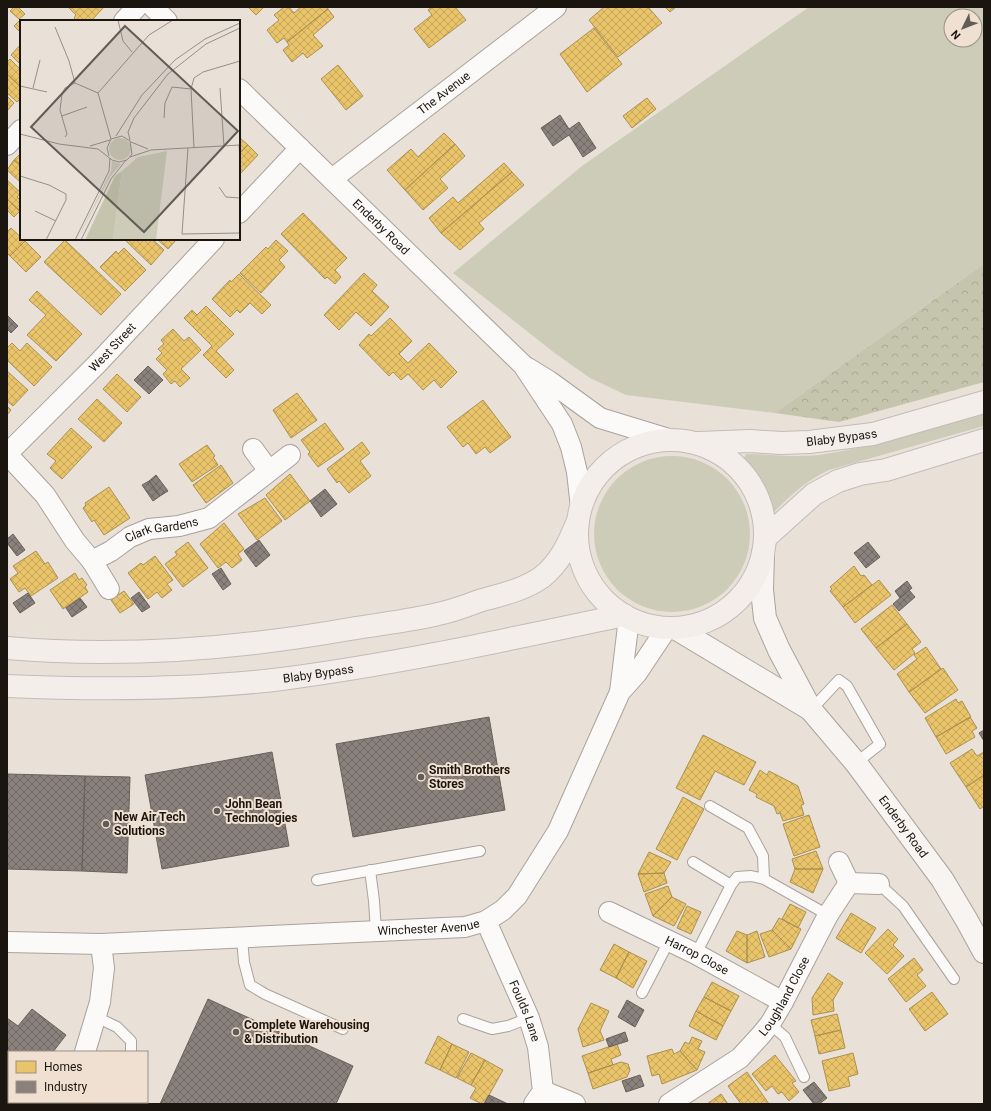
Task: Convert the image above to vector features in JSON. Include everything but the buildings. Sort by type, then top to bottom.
[{"type":"main road","name":"Blaby Bypass","points":[[695,443],[750,441],[781,443],[809,442],[873,434],[984,402]]},
{"type":"main road","points":[[7,648],[42,651],[161,651],[227,647],[271,642],[438,614],[524,587],[542,577],[557,563],[564,552],[594,480],[612,460],[639,446],[652,442],[672,440],[695,443],[719,453],[743,473],[753,488],[760,504],[764,520],[762,590],[765,618],[779,650],[811,710]]},
{"type":"main road","points":[[579,514],[578,550],[591,584],[602,597],[626,617],[646,625],[671,628],[703,623],[730,607],[751,583],[758,569],[764,546],[814,494],[838,481],[860,474],[886,470],[984,440]]},
{"type":"main road","name":"Blaby Bypass","points":[[7,686],[76,689],[156,688],[282,679],[452,652],[626,617]]},
{"type":"main road","points":[[671,628],[811,710]]},
{"type":"main road","name":"Enderby Road","points":[[811,710],[856,763],[942,879],[984,952]]},
{"type":"street","points":[[125,20],[137,7]]},
{"type":"street","points":[[153,7],[166,20]]},
{"type":"street","name":"The Avenue","points":[[332,179],[556,7]]},
{"type":"street","name":"Enderby Road","points":[[240,90],[523,365],[562,424],[571,447],[577,472],[579,514]]},
{"type":"street","points":[[7,145],[20,131]]},
{"type":"street","points":[[240,212],[300,148]]},
{"type":"street","name":"West Street","points":[[7,454],[98,363],[213,240]]},
{"type":"street","name":"Enderby Road","points":[[523,365],[549,381],[600,418],[672,440]]},
{"type":"street","points":[[253,449],[269,471]]},
{"type":"street","points":[[7,454],[45,495],[75,541],[92,561],[109,589]]},
{"type":"street","name":"Clark Gardens","points":[[92,561],[111,551],[130,537],[149,529],[179,526],[209,518],[290,455]]},
{"type":"street","name":"Winchester Avenue","points":[[620,692],[626,617]]},
{"type":"street","name":"Winchester Avenue","points":[[7,942],[101,944],[242,938],[465,927],[486,921],[503,910],[517,896],[558,831],[620,692],[637,673],[671,628]]},
{"type":"street","points":[[839,862],[849,883],[879,884]]},
{"type":"street","name":"Loughland Close","points":[[669,1104],[740,1058],[770,1024],[828,915],[849,883]]},
{"type":"street","name":"Harrop Close","points":[[609,912],[696,954],[783,1002]]},
{"type":"street","name":"Foulds Lane","points":[[486,921],[529,1018],[538,1048],[538,1098]]},
{"type":"street","points":[[84,1051],[100,1002],[104,968],[101,944]]},
{"type":"street","points":[[538,1098],[575,1104]]},
{"type":"lane","points":[[811,710],[839,680],[847,686],[880,744],[856,763]]},
{"type":"lane","points":[[710,806],[748,828],[763,856],[764,879]]},
{"type":"lane","points":[[317,880],[480,851]]},
{"type":"lane","points":[[693,862],[731,885]]},
{"type":"lane","points":[[370,870],[376,931]]},
{"type":"lane","points":[[696,954],[731,885],[737,877],[751,876],[764,879],[828,915]]},
{"type":"lane","points":[[879,884],[903,906],[954,979]]},
{"type":"lane","points":[[242,938],[244,962],[250,985],[264,994],[343,1029]]},
{"type":"lane","points":[[642,993],[669,941]]},
{"type":"lane","points":[[96,1016],[117,1027],[131,1041],[131,1051]]},
{"type":"lane","points":[[463,1019],[492,1029],[508,1026],[529,1018]]},
{"type":"lane","points":[[770,1024],[785,1037],[804,1077]]},
{"type":"green space","points":[[809,7],[984,7],[984,264],[775,413],[626,395],[590,378],[556,354],[453,273],[582,166]]},
{"type":"green space","points":[[984,264],[984,382],[839,422],[775,413]]},
{"type":"green space","points":[[984,414],[984,426],[829,470],[800,488],[774,512],[763,484],[743,460],[746,454],[801,456],[840,452],[902,437]]},
{"type":"green space","points":[[664,456],[680,456],[695,459],[709,465],[722,473],[733,484],[747,511],[750,534],[749,549],[741,571],[733,584],[722,595],[695,609],[680,612],[664,612],[649,609],[635,603],[622,595],[611,584],[597,557],[594,542],[594,526],[597,511],[603,497],[611,484],[622,473],[649,459]]},
{"type":"place","name":"Smith Brothers Stores","points":[[421,777]]},
{"type":"place","name":"John Bean Technologies","points":[[217,811]]},
{"type":"place","name":"New Air Tech Solutions","points":[[106,824]]},
{"type":"place","name":"Complete Warehousing & Distribution","points":[[236,1032]]}]
